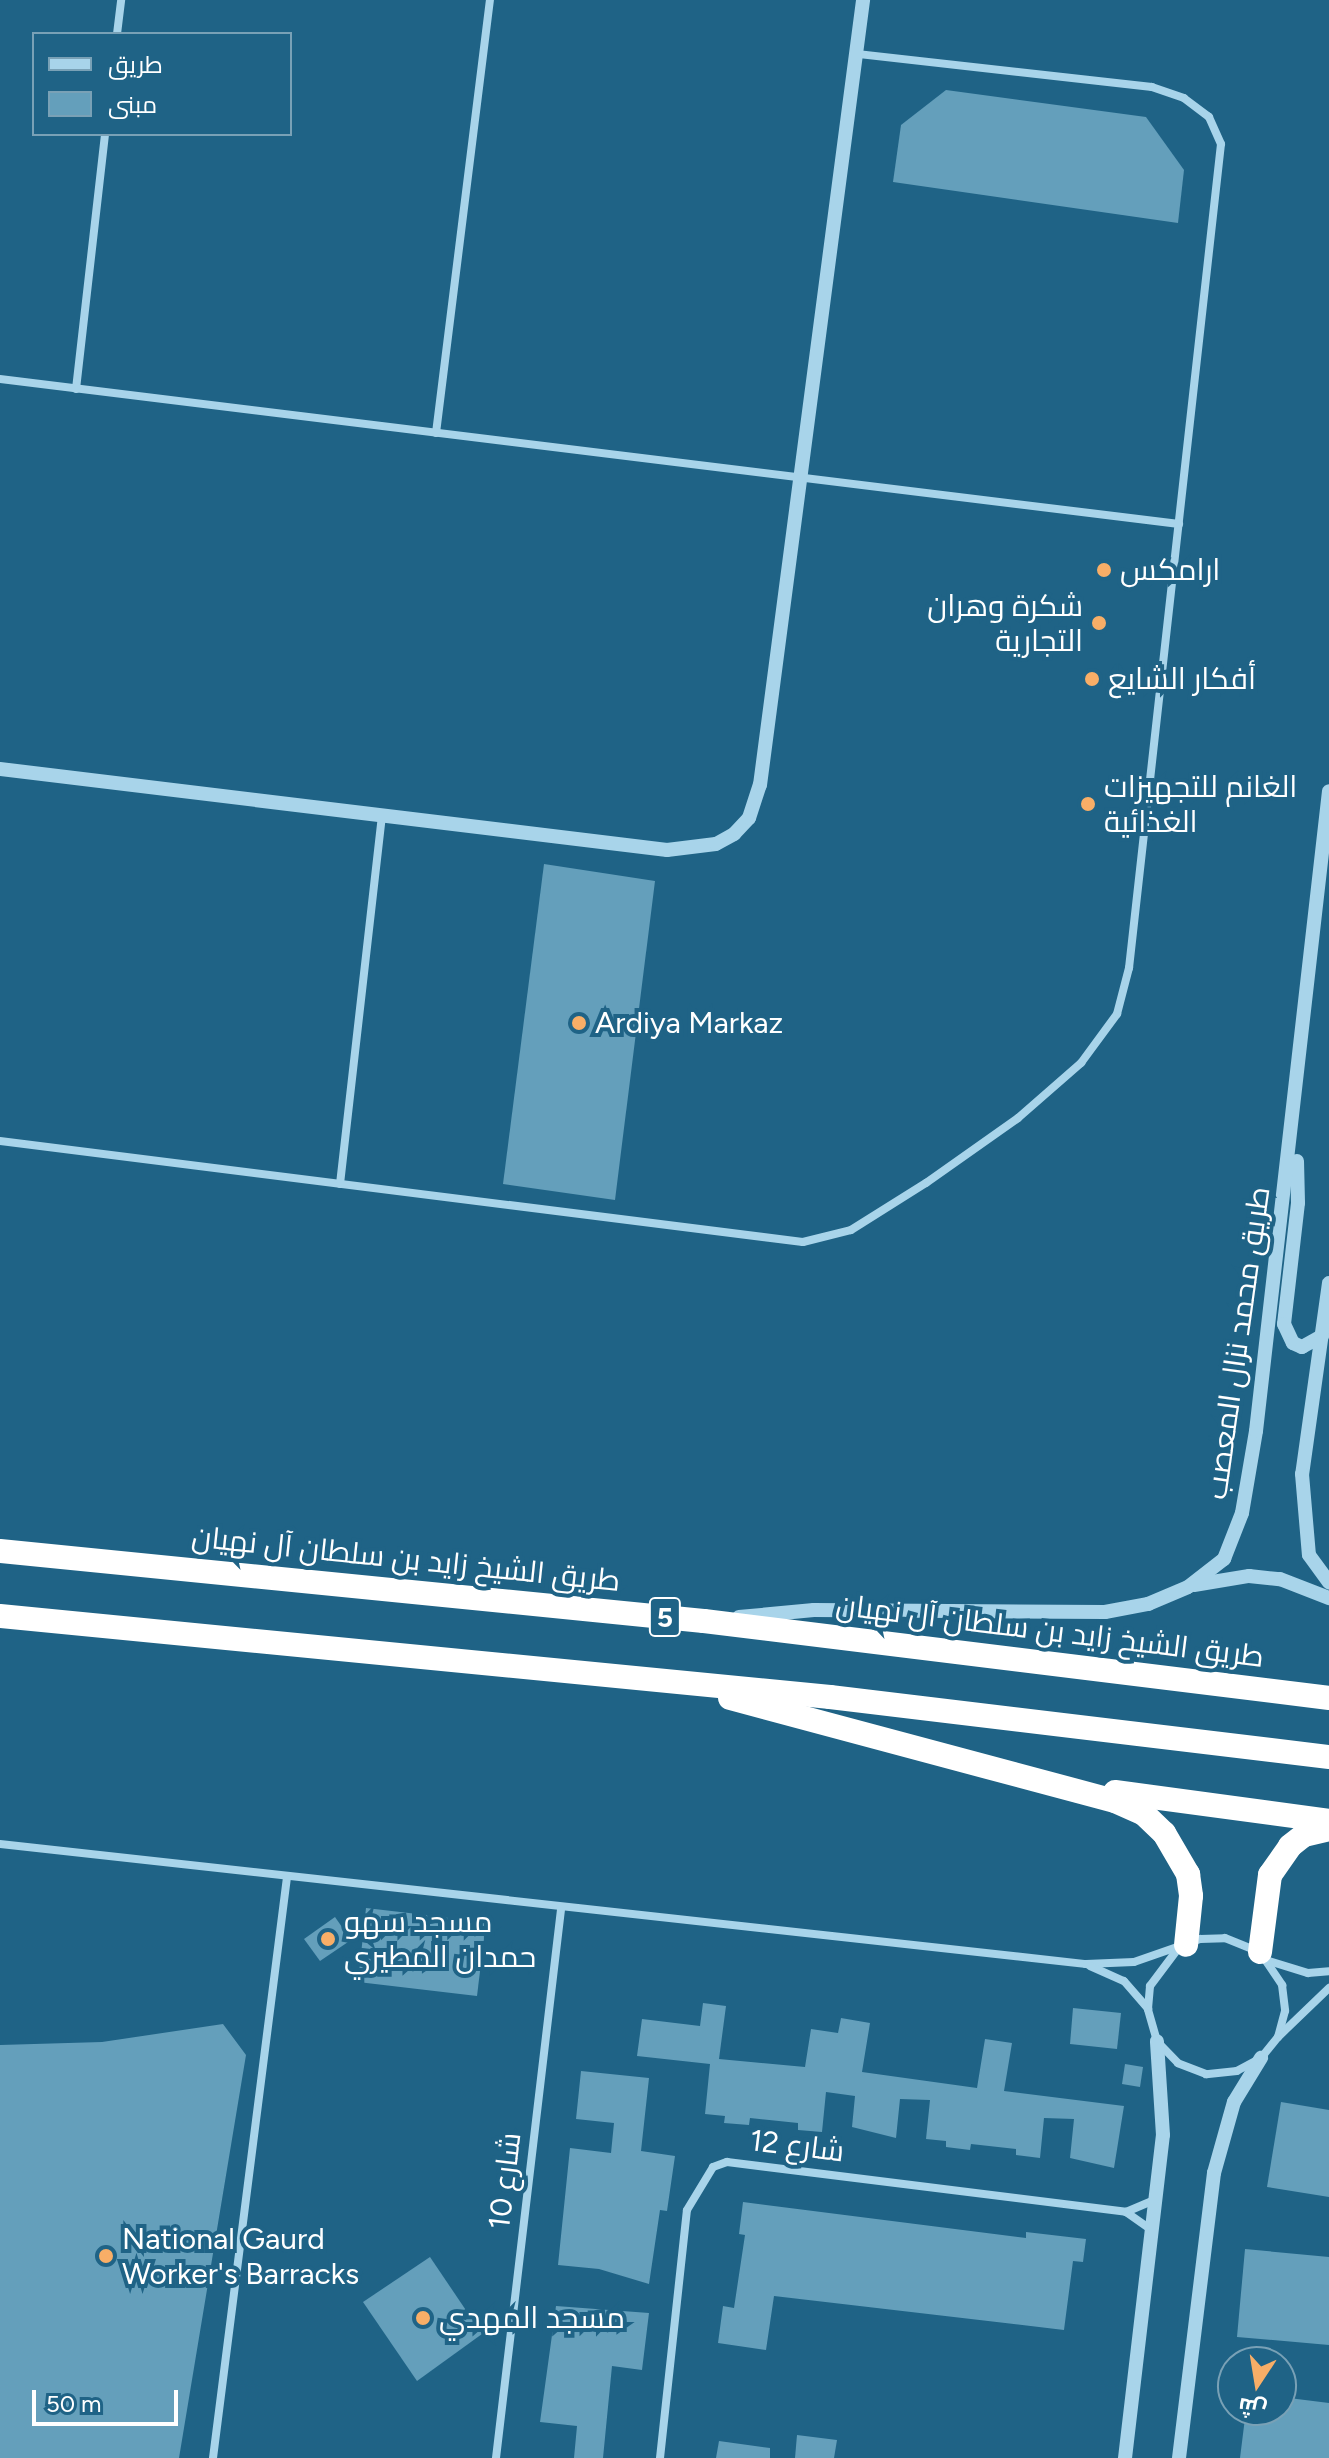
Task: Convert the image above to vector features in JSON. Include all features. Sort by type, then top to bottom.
[{"type":"highway","name":"طريق الشيخ زايد بن سلطان آل نهيان","points":[[0,1551],[704,1621],[1329,1698]]},
{"type":"highway","name":"5","points":[[0,1616],[669,1680],[1329,1757]]},
{"type":"highway","points":[[669,1680],[1021,1778],[1115,1801],[1144,1814],[1164,1833],[1188,1874],[1191,1896],[1182,1948]]},
{"type":"highway","points":[[1021,1778],[1329,1821]]},
{"type":"highway","points":[[1264,1957],[1270,1875],[1297,1840],[1329,1829]]},
{"type":"street","points":[[117,32],[121,0]]},
{"type":"street","points":[[436,433],[490,0]]},
{"type":"street","points":[[0,769],[382,818],[667,850],[716,844],[734,834],[749,818],[760,785],[804,478],[863,0]]},
{"type":"street","points":[[0,1141],[803,1242],[851,1230],[1018,1118],[1081,1063],[1117,1014],[1129,968],[1221,144],[1209,117],[1184,98],[1152,87],[857,54]]},
{"type":"street","points":[[76,389],[105,136]]},
{"type":"street","points":[[0,379],[1179,524]]},
{"type":"street","name":"طريق محمد نزال المعصب","points":[[704,1621],[814,1610],[1105,1612],[1148,1604],[1188,1587],[1224,1559],[1242,1513],[1296,1113],[1329,791]]},
{"type":"street","points":[[340,1184],[382,818]]},
{"type":"street","points":[[1296,1113],[1298,1203],[1284,1324],[1293,1343],[1302,1347],[1322,1336]]},
{"type":"street","points":[[1329,1283],[1302,1474],[1303,1524],[1309,1555],[1329,1583]]},
{"type":"street","points":[[1188,1587],[1249,1576],[1280,1579],[1329,1598]]},
{"type":"street","points":[[0,1844],[561,1910],[1086,1964],[1134,1962],[1225,1938],[1308,1973],[1329,1971]]},
{"type":"street","points":[[213,2458],[287,1877]]},
{"type":"street","name":"شارع 10","points":[[496,2458],[561,1910]]},
{"type":"street","points":[[1148,2009],[1160,1966],[1182,1948]]},
{"type":"street","points":[[1264,1957],[1282,1985],[1285,2011],[1278,2037]]},
{"type":"street","points":[[1086,1964],[1124,1981],[1148,2009],[1157,2041],[1163,2120],[1157,2199],[1125,2458]]},
{"type":"street","points":[[1179,2458],[1216,2160],[1234,2102],[1278,2037],[1329,1988]]},
{"type":"street","points":[[1157,2041],[1178,2063],[1206,2074],[1237,2071],[1261,2058]]},
{"type":"street","name":"شارع 12","points":[[660,2458],[687,2210],[713,2167],[727,2162],[1126,2212],[1153,2231]]},
{"type":"street","name":"شارع 12","points":[[1126,2212],[1157,2199]]},
{"type":"building","points":[[946,90],[1146,117],[1184,170],[1178,223],[893,182],[901,125]]},
{"type":"building","name":"Ardiya Markaz","points":[[544,864],[655,881],[615,1200],[503,1184]]},
{"type":"building","points":[[366,1908],[486,1922],[477,1996],[358,1982]]},
{"type":"building","name":"مسجد سهو حمدان المطيري","points":[[335,1917],[351,1940],[320,1961],[304,1939]]},
{"type":"building","points":[[703,2003],[726,2006],[719,2059],[805,2067],[811,2029],[838,2033],[841,2018],[870,2023],[862,2072],[977,2088],[985,2039],[1012,2043],[1004,2091],[1124,2106],[1114,2168],[1070,2158],[1074,2119],[1044,2118],[1040,2158],[1016,2155],[1016,2149],[971,2144],[970,2150],[946,2147],[946,2141],[926,2139],[930,2100],[900,2099],[896,2138],[852,2127],[855,2096],[826,2092],[822,2132],[798,2130],[798,2123],[750,2118],[749,2125],[724,2123],[725,2116],[705,2114],[710,2064],[637,2056],[642,2019],[700,2026]]},
{"type":"building","points":[[1073,2008],[1121,2013],[1117,2049],[1070,2044]]},
{"type":"building","name":"National Gaurd Worker's Barracks","points":[[223,2024],[246,2055],[179,2458],[0,2458],[0,2045],[102,2042]]},
{"type":"building","points":[[1125,2064],[1143,2067],[1140,2087],[1122,2084]]},
{"type":"building","points":[[581,2071],[649,2078],[641,2151],[675,2156],[667,2211],[660,2210],[649,2284],[599,2269],[558,2265],[570,2148],[611,2153],[614,2123],[576,2119]]},
{"type":"building","points":[[1281,2102],[1329,2110],[1329,2197],[1267,2187]]},
{"type":"building","points":[[743,2202],[1026,2238],[1026,2232],[1086,2239],[1083,2262],[1073,2261],[1064,2330],[774,2296],[766,2350],[718,2343],[723,2306],[734,2308],[745,2235],[739,2234]]},
{"type":"building","points":[[1245,2249],[1329,2257],[1329,2345],[1237,2337]]},
{"type":"building","name":"مسجد المهدي","points":[[430,2257],[482,2334],[417,2381],[363,2302]]},
{"type":"building","points":[[556,2306],[649,2313],[642,2370],[612,2366],[603,2458],[574,2458],[577,2426],[540,2422]]},
{"type":"building","points":[[1297,2399],[1329,2403],[1329,2458],[1240,2458],[1244,2426],[1297,2426]]},
{"type":"building","points":[[797,2435],[837,2440],[834,2458],[795,2458]]},
{"type":"building","points":[[719,2441],[770,2448],[770,2458],[716,2458]]},
{"type":"place","name":"ارامكس","points":[[1104,570]]},
{"type":"place","name":"شكرة وهران التجارية","points":[[1099,623]]},
{"type":"place","name":"أفكار الشايع","points":[[1092,679]]},
{"type":"place","name":"الغانم للتجهيزات الغذائية","points":[[1088,804]]},
{"type":"place","name":"Ardiya Markaz","points":[[579,1023]]},
{"type":"place","name":"مسجد سهو حمدان المطيري","points":[[328,1939]]},
{"type":"place","name":"National Gaurd Worker's Barracks","points":[[106,2256]]},
{"type":"place","name":"مسجد المهدي","points":[[423,2318]]}]
